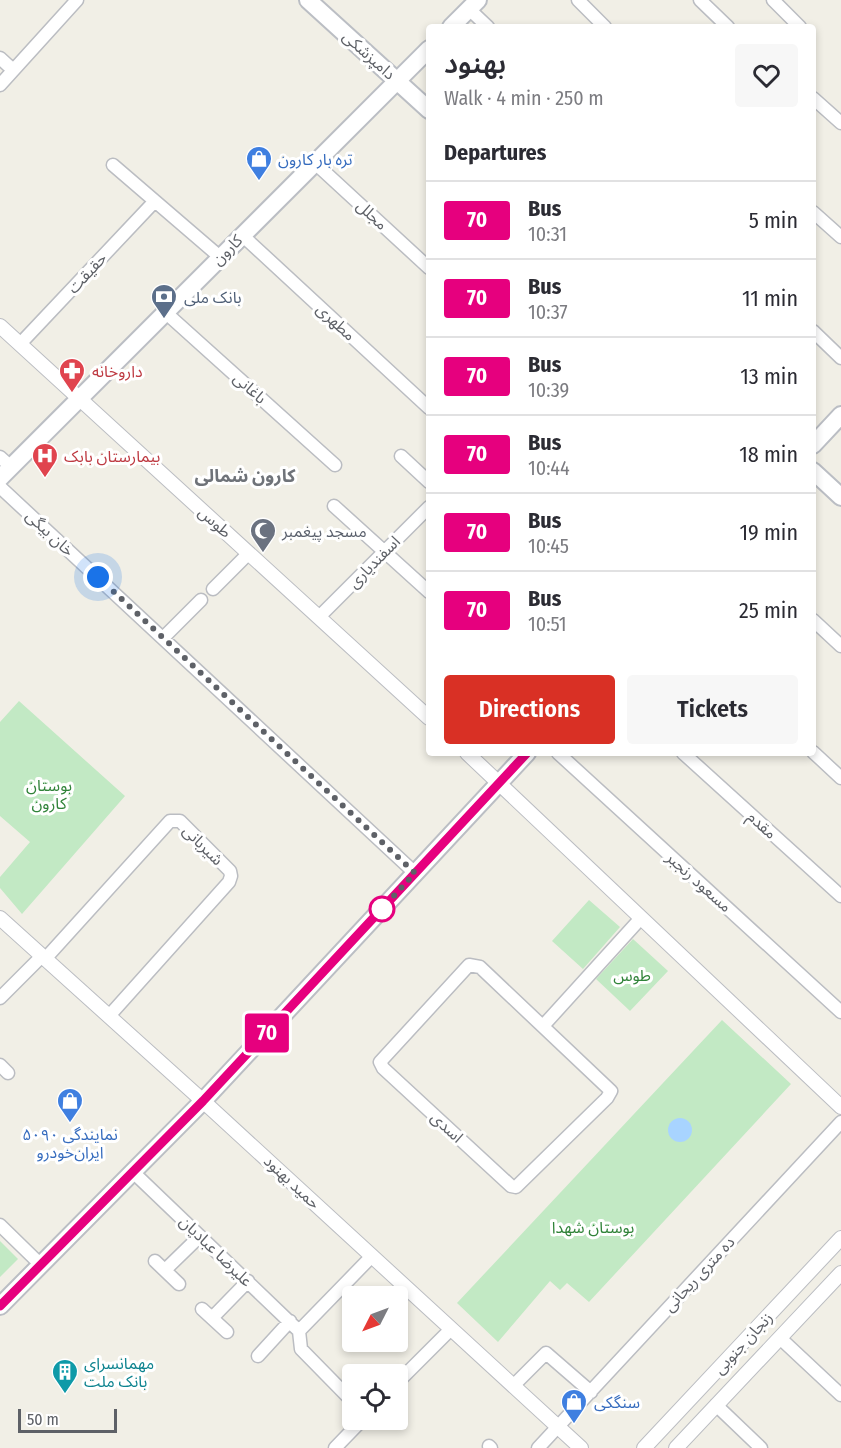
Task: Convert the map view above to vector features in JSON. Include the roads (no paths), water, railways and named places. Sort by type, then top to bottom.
[{"type":"main road","name":"دامپزشکی","points":[[308,0],[426,107]]},
{"type":"main road","points":[[454,24],[473,5]]},
{"type":"main road","name":"کارون","points":[[4,467],[79,398],[426,52]]},
{"type":"main road","points":[[816,442],[841,415]]},
{"type":"main road","points":[[816,474],[841,497]]},
{"type":"main road","points":[[0,1306],[203,1101],[524,756]]},
{"type":"street","points":[[0,85],[77,0]]},
{"type":"street","points":[[578,0],[602,24]]},
{"type":"street","points":[[700,0],[725,24]]},
{"type":"street","points":[[772,0],[797,24]]},
{"type":"street","points":[[473,5],[486,24]]},
{"type":"street","points":[[0,58],[14,70]]},
{"type":"street","points":[[816,101],[841,123]]},
{"type":"street","name":"مجلل","points":[[315,163],[426,265]]},
{"type":"street","points":[[113,165],[220,257]]},
{"type":"street","name":"حقیقت","points":[[20,344],[154,202]]},
{"type":"street","points":[[816,215],[841,237]]},
{"type":"street","name":"مطهری","points":[[242,235],[426,405]]},
{"type":"street","name":"باغانی","points":[[165,312],[335,465]]},
{"type":"street","name":"طوس","points":[[0,326],[426,715]]},
{"type":"street","points":[[816,335],[841,358]]},
{"type":"street","points":[[401,456],[426,479]]},
{"type":"street","name":"خان بیگی","points":[[0,487],[415,873]]},
{"type":"street","points":[[334,506],[426,589]]},
{"type":"street","name":"اسفندیاری","points":[[319,617],[426,510]]},
{"type":"street","points":[[213,589],[249,553]]},
{"type":"street","points":[[163,638],[201,600]]},
{"type":"street","points":[[816,623],[841,645]]},
{"type":"street","points":[[816,755],[841,778]]},
{"type":"street","points":[[470,756],[841,1107]]},
{"type":"street","name":"مسعود رنجبر","points":[[561,756],[840,1008]]},
{"type":"street","name":"مقدم","points":[[686,756],[841,896]]},
{"type":"street","name":"شیربانی","points":[[43,957],[170,821],[180,821],[230,871],[229,882],[109,1016]]},
{"type":"street","name":"حمید بهنود","points":[[0,918],[581,1448]]},
{"type":"street","points":[[543,1026],[641,918]]},
{"type":"street","points":[[0,998],[43,957]]},
{"type":"street","name":"اسدی","points":[[469,965],[480,967],[543,1026],[611,1091],[607,1098],[516,1187],[511,1186],[383,1068],[380,1062],[469,965]]},
{"type":"street","name":"ده متری ریحانی","points":[[538,1448],[841,1122]]},
{"type":"street","name":"علیرضا عبادیان","points":[[133,1172],[290,1321],[299,1331],[302,1349],[342,1391]]},
{"type":"street","points":[[0,1225],[41,1265]]},
{"type":"street","points":[[165,1270],[200,1236]]},
{"type":"street","name":"زنجان جنوبی","points":[[644,1448],[841,1238]]},
{"type":"street","points":[[299,1331],[372,1256]]},
{"type":"street","points":[[155,1261],[179,1284]]},
{"type":"street","name":"زنجان جنوبی","points":[[680,1446],[716,1405],[841,1275]]},
{"type":"street","points":[[212,1318],[248,1281]]},
{"type":"street","points":[[202,1309],[227,1332]]},
{"type":"street","points":[[258,1356],[290,1321]]},
{"type":"street","points":[[408,1372],[451,1329]]},
{"type":"street","points":[[780,1338],[841,1395]]},
{"type":"street","points":[[513,1386],[546,1353],[591,1392]]},
{"type":"street","points":[[716,1405],[761,1448]]},
{"type":"street","points":[[335,1448],[352,1430]]},
{"type":"water","points":[[680,1118],[688,1122],[692,1130],[688,1138],[680,1142],[672,1138],[668,1130],[672,1122]]},
{"type":"place","name":"تره بار کارون","points":[[259,182]]},
{"type":"place","name":"بانک ملی","points":[[164,320]]},
{"type":"place","name":"داروخانه","points":[[72,394]]},
{"type":"place","name":"بیمارستان بابک","points":[[45,479]]},
{"type":"place","name":"مسجد پیغمبر","points":[[263,554]]},
{"type":"place","name":"نمایندگی ۵۰۹۰ ایران‌خودرو","points":[[70,1124]]},
{"type":"place","name":"مهمانسرای بانک ملت","points":[[65,1395]]},
{"type":"place","name":"سنگکی","points":[[574,1425]]},
{"type":"district","name":"کارون شمالی","points":[[245,476]]},
{"type":"park label","name":"بوستان کارون","points":[[49,794]]},
{"type":"park label","name":"بوستان شهدا","points":[[593,1227]]}]
